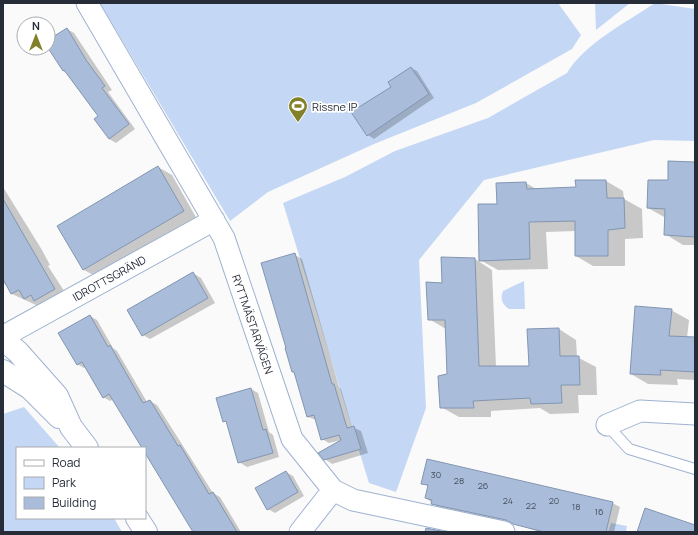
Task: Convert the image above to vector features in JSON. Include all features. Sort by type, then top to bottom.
[{"type":"street","name":"RYTTMÄSTARVÄGEN","points":[[87,3],[224,238],[292,439],[333,490],[353,500],[504,532]]},
{"type":"street","name":"IDROTTSGRÄND","points":[[4,342],[214,220]]},
{"type":"street","points":[[4,342],[18,352],[57,396],[71,427]]},
{"type":"street","points":[[3,371],[30,388],[46,406],[71,427],[86,447]]},
{"type":"street","points":[[607,425],[640,411],[695,414]]},
{"type":"street","points":[[300,532],[333,490]]},
{"type":"street","points":[[138,519],[146,532]]},
{"type":"lane","points":[[607,425],[629,449],[695,469]]},
{"type":"green space","name":"Rissne IP","points":[[100,3],[558,3],[581,35],[572,49],[476,103],[374,144],[268,192],[230,221]]},
{"type":"green space","points":[[595,3],[630,3],[596,30]]},
{"type":"green space","points":[[655,3],[695,9],[695,141],[654,140],[484,180],[419,260],[426,408],[396,492],[369,483],[283,203],[345,177],[395,151],[488,118],[567,73],[584,52],[595,43]]},
{"type":"green space","points":[[524,281],[525,309],[509,309],[502,301],[503,291]]},
{"type":"green space","points":[[24,407],[59,447],[16,447],[16,519],[115,519],[122,532],[3,532],[3,414]]},
{"type":"green space","points":[[611,523],[627,526],[626,532],[608,532]]},
{"type":"building","points":[[67,28],[86,60],[105,86],[102,88],[129,124],[109,139],[94,119],[98,116],[53,56],[56,56],[56,35]]},
{"type":"building","points":[[411,67],[429,94],[367,136],[351,112],[391,87],[388,82]]},
{"type":"building","points":[[668,161],[695,162],[695,237],[664,235],[665,209],[647,208],[648,180],[668,180]]},
{"type":"building","points":[[158,166],[184,211],[83,270],[57,226]]},
{"type":"building","points":[[575,180],[606,180],[607,198],[624,198],[625,228],[608,230],[608,256],[575,256],[575,221],[529,222],[530,259],[479,261],[478,204],[497,204],[496,183],[526,182],[527,189],[576,187]]},
{"type":"building","points":[[3,199],[55,289],[34,301],[31,295],[24,299],[19,290],[11,294],[3,279]]},
{"type":"building","points":[[295,253],[332,384],[334,384],[347,428],[354,426],[361,449],[324,460],[318,453],[341,440],[339,435],[321,440],[314,415],[307,417],[294,372],[292,372],[261,263]]},
{"type":"building","points":[[441,257],[475,258],[479,366],[529,366],[527,329],[559,328],[560,356],[579,356],[580,385],[561,385],[562,403],[531,404],[530,398],[473,401],[474,408],[440,408],[438,376],[447,374],[445,320],[428,320],[426,282],[442,283]]},
{"type":"building","points":[[193,272],[208,298],[142,336],[127,310]]},
{"type":"building","points":[[635,306],[672,309],[669,336],[695,337],[695,372],[660,370],[661,375],[630,374]]},
{"type":"building","points":[[90,315],[108,347],[110,345],[143,403],[150,400],[178,446],[180,445],[209,494],[213,492],[237,532],[193,532],[146,455],[146,447],[141,447],[109,394],[103,398],[82,362],[77,365],[58,333]]},
{"type":"building","points":[[251,388],[263,430],[266,429],[273,453],[238,463],[226,421],[223,422],[216,398]]},
{"type":"building","points":[[427,459],[613,502],[606,532],[544,532],[513,524],[506,520],[431,504],[432,500],[425,498],[428,485],[421,484]]},
{"type":"building","points":[[286,471],[298,492],[267,510],[255,488]]},
{"type":"building","points":[[645,508],[695,525],[695,532],[637,532]]},
{"type":"building","points":[[426,528],[446,532],[425,532]]},
{"type":"place","name":"Rissne IP","points":[[298,123]]}]
